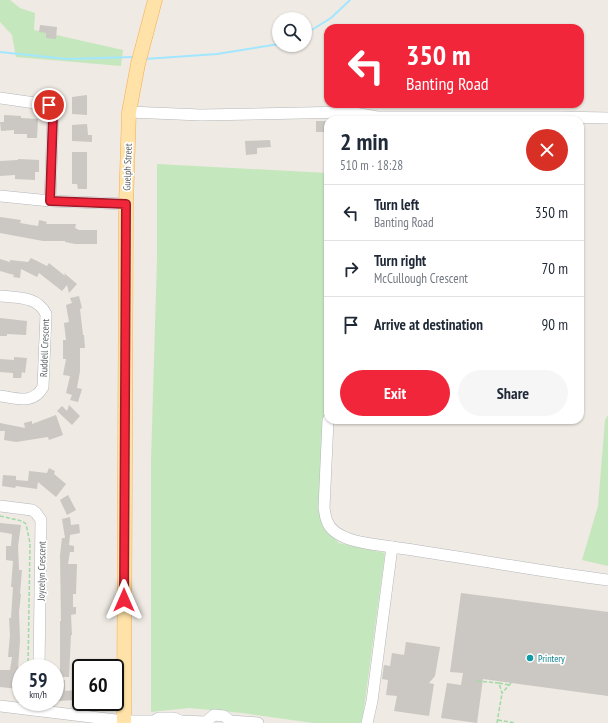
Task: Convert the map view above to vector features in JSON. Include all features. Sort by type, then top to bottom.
[{"type":"main road","name":"Guelph Street","points":[[124,722],[126,204],[129,112],[138,64],[155,0]]},
{"type":"street","points":[[0,98],[49,105],[53,116],[50,201]]},
{"type":"street","points":[[129,112],[201,115],[345,116]]},
{"type":"street","points":[[584,118],[608,118]]},
{"type":"street","points":[[0,196],[50,201],[126,204]]},
{"type":"street","name":"Ruddell Crescent","points":[[0,296],[37,302],[46,314],[43,386],[39,393],[29,399],[0,396]]},
{"type":"street","points":[[328,424],[324,508],[327,522],[336,533],[348,539],[392,547],[541,571],[608,580]]},
{"type":"street","name":"Joycelyn Crescent","points":[[0,506],[32,510],[41,520],[39,659]]},
{"type":"street","points":[[366,723],[372,701],[392,547]]},
{"type":"street","points":[[0,706],[12,706]]},
{"type":"street","points":[[62,711],[124,722],[155,722],[159,718],[174,718],[178,722],[207,722],[214,715],[224,716],[229,722],[258,723]]},
{"type":"path","points":[[0,516],[26,524],[29,537],[28,659]]},
{"type":"path","points":[[477,681],[510,684],[502,693]]},
{"type":"path","points":[[499,684],[502,693],[497,722],[516,723]]},
{"type":"green space","points":[[0,0],[10,0],[20,8],[35,13],[34,30],[123,50],[121,66],[16,57],[12,35],[0,22]]},
{"type":"green space","points":[[157,164],[324,173],[324,408],[322,526],[339,543],[385,553],[362,723],[313,723],[242,713],[189,708],[151,712],[151,460],[157,258]]},
{"type":"green space","points":[[608,415],[608,566],[582,560],[598,506],[605,420]]},
{"type":"building","points":[[40,25],[57,27],[56,39],[46,38],[46,33],[39,32]]},
{"type":"building","points":[[87,95],[87,115],[72,114],[72,97]]},
{"type":"building","points":[[4,115],[38,119],[37,138],[27,138],[27,134],[14,134],[14,130],[1,131],[0,122],[4,122]]},
{"type":"building","points":[[316,121],[324,121],[324,132],[316,132]]},
{"type":"building","points":[[87,124],[88,135],[92,135],[92,142],[72,141],[72,125]]},
{"type":"building","points":[[270,140],[271,147],[257,148],[257,154],[246,155],[245,141]]},
{"type":"building","points":[[72,152],[87,152],[87,189],[78,189],[77,184],[72,184]]},
{"type":"building","points":[[18,159],[39,160],[39,172],[35,172],[35,180],[15,179],[15,175],[0,176],[0,161]]},
{"type":"building","points":[[0,217],[21,220],[20,223],[38,226],[39,220],[47,222],[46,224],[76,224],[75,228],[79,230],[97,230],[97,244],[75,244],[65,241],[43,241],[0,233]]},
{"type":"building","points":[[31,258],[47,266],[49,263],[77,284],[69,293],[67,285],[62,291],[39,273],[37,277],[21,269],[20,278],[13,277],[14,275],[0,271],[0,259],[10,262],[10,260],[28,262]]},
{"type":"building","points":[[79,296],[82,308],[80,309],[85,348],[80,348],[80,371],[77,388],[82,389],[78,402],[70,400],[72,395],[66,393],[70,376],[63,375],[66,359],[63,359],[63,340],[66,340],[64,323],[69,322],[66,305],[72,303],[70,298]]},
{"type":"building","points":[[0,318],[27,321],[26,335],[7,334],[7,336],[0,336]]},
{"type":"building","points":[[14,357],[27,358],[25,373],[22,372],[21,378],[13,378],[13,373],[0,372],[0,359],[14,360]]},
{"type":"building","points":[[69,405],[80,416],[72,425],[57,411],[62,406],[67,411]]},
{"type":"building","points":[[56,415],[63,435],[49,440],[48,437],[16,442],[4,440],[5,431],[0,431],[0,423],[25,428],[24,423],[32,421],[32,424]]},
{"type":"building","points":[[49,468],[55,471],[54,474],[66,484],[56,497],[38,482],[37,489],[2,486],[3,475],[16,476],[16,480],[28,481],[29,471],[47,473]]},
{"type":"building","points":[[68,495],[76,510],[67,515],[60,500]]},
{"type":"building","points":[[70,517],[71,525],[79,524],[80,533],[70,535],[69,545],[74,546],[74,552],[70,552],[68,564],[77,564],[76,594],[73,594],[73,607],[76,607],[76,614],[71,615],[72,635],[69,677],[64,677],[64,659],[60,659],[60,555],[62,538],[65,538],[62,519]]},
{"type":"building","points":[[0,523],[21,525],[18,546],[19,570],[22,570],[19,612],[20,640],[19,659],[12,659],[12,688],[0,687],[0,670],[10,670],[12,657],[8,657],[10,635],[9,618],[11,618],[13,587],[11,587],[13,561],[6,560],[6,546],[11,546],[12,534],[0,532]]},
{"type":"building","name":"Printery","points":[[461,593],[608,612],[608,696],[483,679],[477,723],[441,718],[447,683],[461,685],[463,673],[450,672]]},
{"type":"building","points":[[406,642],[440,647],[435,676],[429,683],[434,684],[429,716],[394,711],[397,696],[386,695],[388,680],[382,679],[384,665],[390,666],[392,653],[404,655]]},
{"type":"building","points":[[64,680],[65,691],[72,690],[72,700],[64,701]]},
{"type":"waterway","points":[[312,30],[331,18],[350,0]]},
{"type":"waterway","points":[[145,59],[217,54],[272,45]]},
{"type":"waterway","points":[[0,52],[67,59],[133,57]]},
{"type":"place","name":"Printery","points":[[530,658]]},
{"type":"route","points":[[49,105],[53,116],[50,201],[126,204],[124,600]]}]
